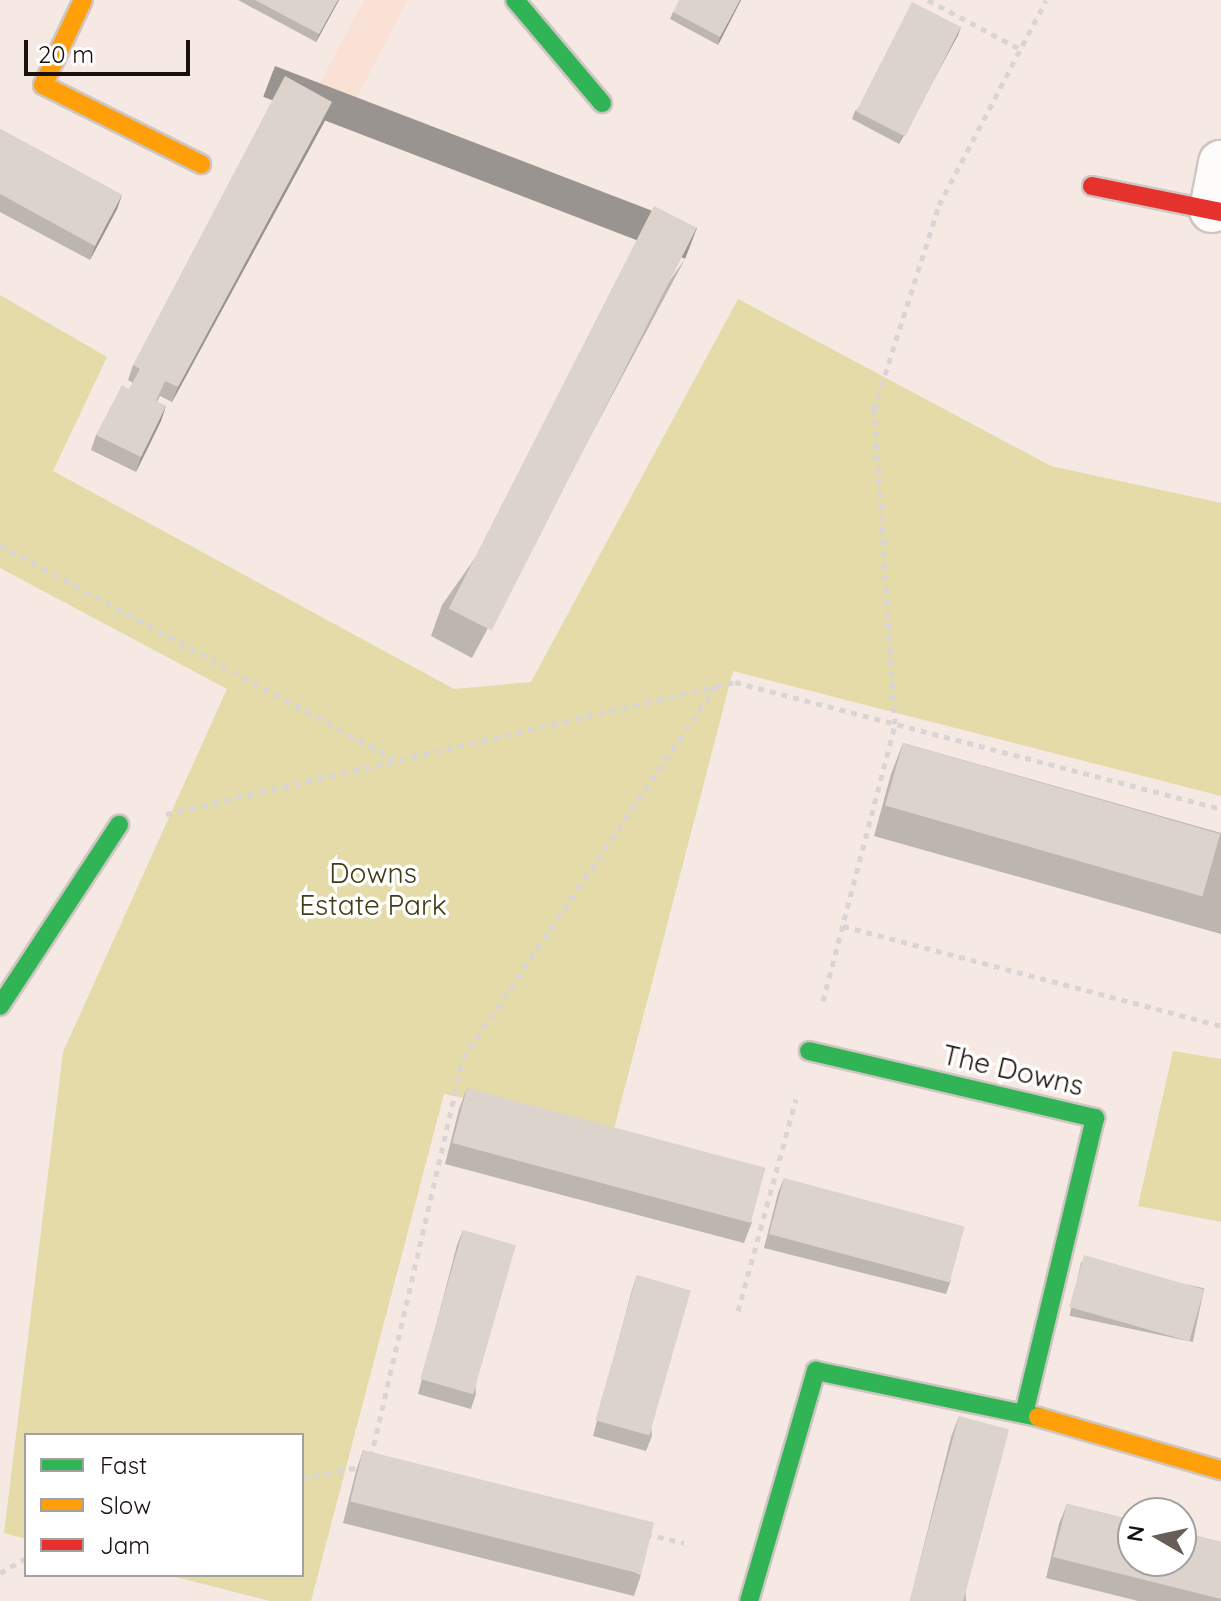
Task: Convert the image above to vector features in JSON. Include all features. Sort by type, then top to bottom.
[{"type":"street","points":[[83,0],[43,85],[201,164]]},
{"type":"street","points":[[515,0],[602,103]]},
{"type":"street","points":[[1092,186],[1216,211],[1221,163]]},
{"type":"street","points":[[0,1006],[119,825]]},
{"type":"street","name":"The Downs","points":[[809,1051],[1095,1118],[1024,1413]]},
{"type":"street","points":[[749,1601],[816,1371],[1024,1413],[1221,1470]]},
{"type":"path","points":[[928,0],[1020,49]]},
{"type":"path","points":[[738,1311],[895,724],[874,409],[939,205],[1046,0]]},
{"type":"path","points":[[0,545],[395,759]]},
{"type":"path","points":[[119,825],[717,683],[735,682],[1221,809]]},
{"type":"path","points":[[304,1478],[369,1466],[463,1058],[717,683]]},
{"type":"path","points":[[843,926],[1221,1026]]},
{"type":"path","points":[[639,1532],[684,1543]]},
{"type":"path","points":[[0,1573],[24,1559]]},
{"type":"shaded area","points":[[364,0],[408,0],[347,116],[312,98]]},
{"type":"green space","name":"Downs Estate Park","points":[[0,295],[107,357],[53,471],[454,689],[531,682],[738,299],[1051,466],[1221,503],[1221,796],[733,671],[614,1129],[444,1094],[311,1601],[270,1601],[176,1577],[304,1577],[304,1433],[24,1433],[24,1538],[4,1533],[63,1052],[227,689],[0,568]]},
{"type":"green space","points":[[1173,1051],[1221,1059],[1221,1222],[1138,1206]]},
{"type":"building","points":[[255,0],[338,0],[319,34]]},
{"type":"building","points":[[679,0],[740,0],[720,37],[673,12]]},
{"type":"building","points":[[912,2],[961,27],[905,137],[856,112]]},
{"type":"building","points":[[285,76],[332,102],[178,387],[165,381],[156,401],[166,406],[141,457],[96,435],[122,385],[129,389],[140,369],[133,365]]},
{"type":"building","points":[[0,129],[122,195],[95,246],[0,194]]},
{"type":"building","points":[[654,206],[697,228],[492,631],[449,609]]},
{"type":"building","points":[[903,743],[1220,834],[1202,896],[885,805]]},
{"type":"building","points":[[467,1088],[765,1168],[751,1223],[452,1143]]},
{"type":"building","points":[[784,1178],[965,1226],[950,1282],[769,1234]]},
{"type":"building","points":[[463,1230],[516,1245],[473,1394],[420,1379]]},
{"type":"building","points":[[1084,1255],[1204,1289],[1189,1341],[1069,1307]]},
{"type":"building","points":[[637,1275],[691,1290],[649,1436],[595,1420]]},
{"type":"building","points":[[959,1416],[1009,1429],[963,1601],[910,1600]]},
{"type":"building","points":[[363,1450],[654,1523],[641,1574],[350,1501]]},
{"type":"building","points":[[1067,1504],[1117,1516],[1117,1573],[1053,1557]]},
{"type":"building","points":[[1197,1536],[1221,1542],[1221,1599],[1133,1577],[1197,1577]]},
{"type":"traffic: fast","points":[[515,0],[602,103]]},
{"type":"traffic: fast","points":[[0,1006],[119,825]]},
{"type":"traffic: fast","points":[[809,1051],[1095,1118],[1024,1413]]},
{"type":"traffic: fast","points":[[749,1601],[816,1371],[1038,1417]]},
{"type":"traffic: slow","points":[[83,0],[43,85],[201,164]]},
{"type":"traffic: slow","points":[[1038,1417],[1221,1470]]},
{"type":"traffic: jam","points":[[1092,186],[1221,212]]}]
